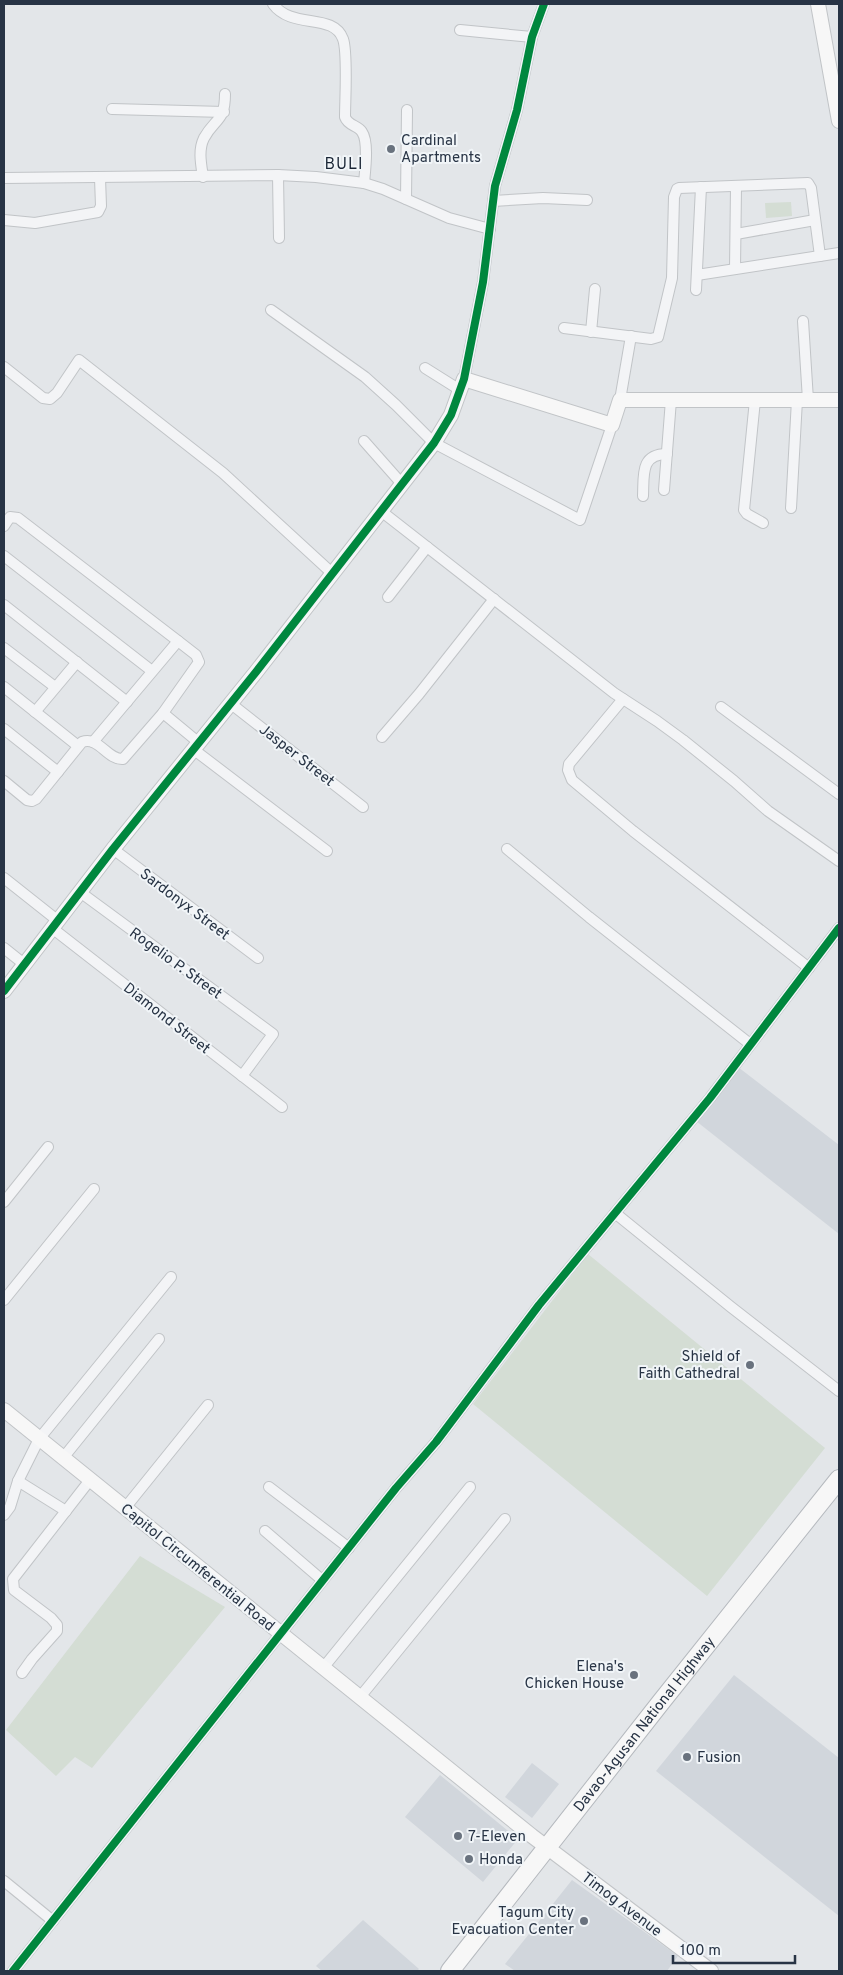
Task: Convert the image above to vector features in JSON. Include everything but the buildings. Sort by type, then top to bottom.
[{"type":"highway","name":"Davao-Agusan National Highway","points":[[462,1971],[552,1851],[839,1479]]},
{"type":"highway","name":"Davao-Agusan National Highway","points":[[644,1732],[839,1495]]},
{"type":"highway","name":"Davao-Agusan National Highway","points":[[450,1971],[552,1851]]},
{"type":"street","points":[[273,4],[279,12],[286,16],[325,24],[341,34],[344,49],[345,117],[350,124],[358,128],[365,138],[364,184]]},
{"type":"street","points":[[4,991],[113,849],[333,574],[434,443],[451,415],[462,385],[484,282],[495,186],[517,110],[532,37],[544,4]]},
{"type":"street","points":[[818,4],[839,121]]},
{"type":"street","points":[[460,30],[532,37]]},
{"type":"street","points":[[203,177],[200,152],[203,140],[224,112],[225,94]]},
{"type":"street","points":[[112,110],[224,112]]},
{"type":"street","points":[[406,199],[407,110]]},
{"type":"street","points":[[278,175],[279,238]]},
{"type":"street","points":[[4,178],[278,175],[316,177],[364,184],[383,189],[450,218],[490,229]]},
{"type":"street","points":[[4,220],[35,222],[98,212],[101,206],[100,178]]},
{"type":"street","points":[[564,328],[651,339],[658,337],[673,267],[675,193],[679,188],[808,183],[811,188],[820,256]]},
{"type":"street","points":[[696,290],[701,187]]},
{"type":"street","points":[[735,269],[736,187]]},
{"type":"street","points":[[492,201],[543,198],[587,200]]},
{"type":"street","points":[[736,234],[816,220]]},
{"type":"street","points":[[697,275],[839,253]]},
{"type":"street","points":[[591,332],[595,289]]},
{"type":"street","points":[[271,310],[365,378],[434,443],[580,520],[620,400],[631,336]]},
{"type":"street","points":[[791,508],[802,400],[803,320]]},
{"type":"street","points":[[4,367],[47,400],[57,393],[79,360],[223,473],[333,574]]},
{"type":"street","points":[[425,368],[462,385],[612,425]]},
{"type":"street","points":[[620,400],[839,400]]},
{"type":"street","points":[[664,490],[671,400]]},
{"type":"street","points":[[755,400],[744,510],[747,514],[763,523]]},
{"type":"street","points":[[364,441],[402,484]]},
{"type":"street","points":[[643,496],[644,472],[649,459],[653,455],[667,454]]},
{"type":"street","points":[[381,511],[622,699],[664,726],[734,781],[768,811],[839,862]]},
{"type":"street","points":[[4,526],[10,517],[18,518],[199,659],[199,664],[163,713],[123,759],[116,759],[93,742],[84,741],[36,799],[32,801],[27,800],[4,781]]},
{"type":"street","points":[[388,597],[427,547]]},
{"type":"street","points":[[4,556],[152,671]]},
{"type":"street","points":[[382,737],[494,599]]},
{"type":"street","points":[[4,605],[127,702]]},
{"type":"street","points":[[93,742],[178,641]]},
{"type":"street","points":[[4,648],[55,687]]},
{"type":"street","points":[[35,712],[77,662]]},
{"type":"street","points":[[4,687],[78,746]]},
{"type":"street","points":[[622,699],[569,764],[568,770],[572,780],[640,837],[809,968]]},
{"type":"street","name":"Jasper Street","points":[[230,703],[364,807]]},
{"type":"street","points":[[721,707],[839,794]]},
{"type":"street","points":[[163,713],[196,745],[327,851]]},
{"type":"street","points":[[4,729],[58,772]]},
{"type":"street","name":"Sardonyx Street","points":[[113,849],[258,958]]},
{"type":"street","points":[[507,849],[596,923],[750,1044]]},
{"type":"street","name":"Diamond Street","points":[[4,878],[54,924],[282,1107]]},
{"type":"street","name":"Rogelio P. Street","points":[[80,892],[273,1034],[242,1076]]},
{"type":"street","points":[[13,1971],[153,1792],[281,1635],[322,1580],[396,1488],[436,1442],[539,1304],[710,1098],[839,928]]},
{"type":"street","points":[[4,948],[24,964]]},
{"type":"street","points":[[4,1202],[48,1148]]},
{"type":"street","points":[[4,1300],[94,1189]]},
{"type":"street","points":[[615,1213],[839,1391]]},
{"type":"street","points":[[4,1515],[10,1507],[18,1481],[39,1439],[170,1277]]},
{"type":"street","points":[[63,1458],[158,1340]]},
{"type":"street","points":[[125,1508],[208,1405]]},
{"type":"street","name":"Capitol Circumferential Road","points":[[4,1410],[322,1668],[360,1696],[552,1851]]},
{"type":"street","points":[[22,1673],[57,1631],[57,1625],[51,1618],[14,1590],[14,1579],[90,1480]]},
{"type":"street","points":[[18,1481],[66,1510]]},
{"type":"street","points":[[269,1487],[348,1548]]},
{"type":"street","points":[[322,1668],[470,1487]]},
{"type":"street","points":[[360,1696],[505,1519]]},
{"type":"street","points":[[265,1531],[322,1580]]},
{"type":"street","name":"Timog Avenue","points":[[552,1851],[711,1971]]},
{"type":"street","points":[[4,1881],[53,1921]]},
{"type":"shaded area","points":[[791,202],[792,216],[766,218],[765,203]]},
{"type":"shaded area","points":[[738,1067],[839,1145],[839,1234],[696,1121]]},
{"type":"shaded area","points":[[588,1254],[825,1448],[707,1596],[473,1404]]},
{"type":"shaded area","points":[[140,1556],[225,1607],[92,1768],[75,1757],[56,1776],[6,1730]]},
{"type":"shaded area","points":[[734,1675],[839,1758],[839,1916],[656,1771]]},
{"type":"shaded area","points":[[532,1763],[559,1784],[532,1818],[505,1797]]},
{"type":"shaded area","points":[[440,1775],[518,1839],[483,1882],[405,1817]]},
{"type":"shaded area","points":[[572,1880],[678,1956],[667,1971],[515,1971],[505,1964]]},
{"type":"shaded area","points":[[363,1920],[419,1969],[417,1971],[322,1971],[316,1966]]},
{"type":"cycle path","points":[[4,991],[113,849],[256,672],[434,443],[451,415],[464,379],[483,282],[495,186],[517,110],[532,37],[544,4]]},
{"type":"cycle path","points":[[13,1971],[396,1488],[436,1442],[539,1305],[710,1098],[839,928]]},
{"type":"place","name":"Cardinal Apartments","points":[[391,149]]},
{"type":"place","name":"Shield of Faith Cathedral","points":[[750,1365]]},
{"type":"place","name":"Elena's Chicken House","points":[[634,1675]]},
{"type":"place","name":"Fusion","points":[[687,1757]]},
{"type":"place","name":"7-Eleven","points":[[458,1836]]},
{"type":"place","name":"Honda","points":[[469,1859]]},
{"type":"place","name":"Tagum City Evacuation Center","points":[[584,1921]]},
{"type":"district","name":"BULI","points":[[344,163]]}]
